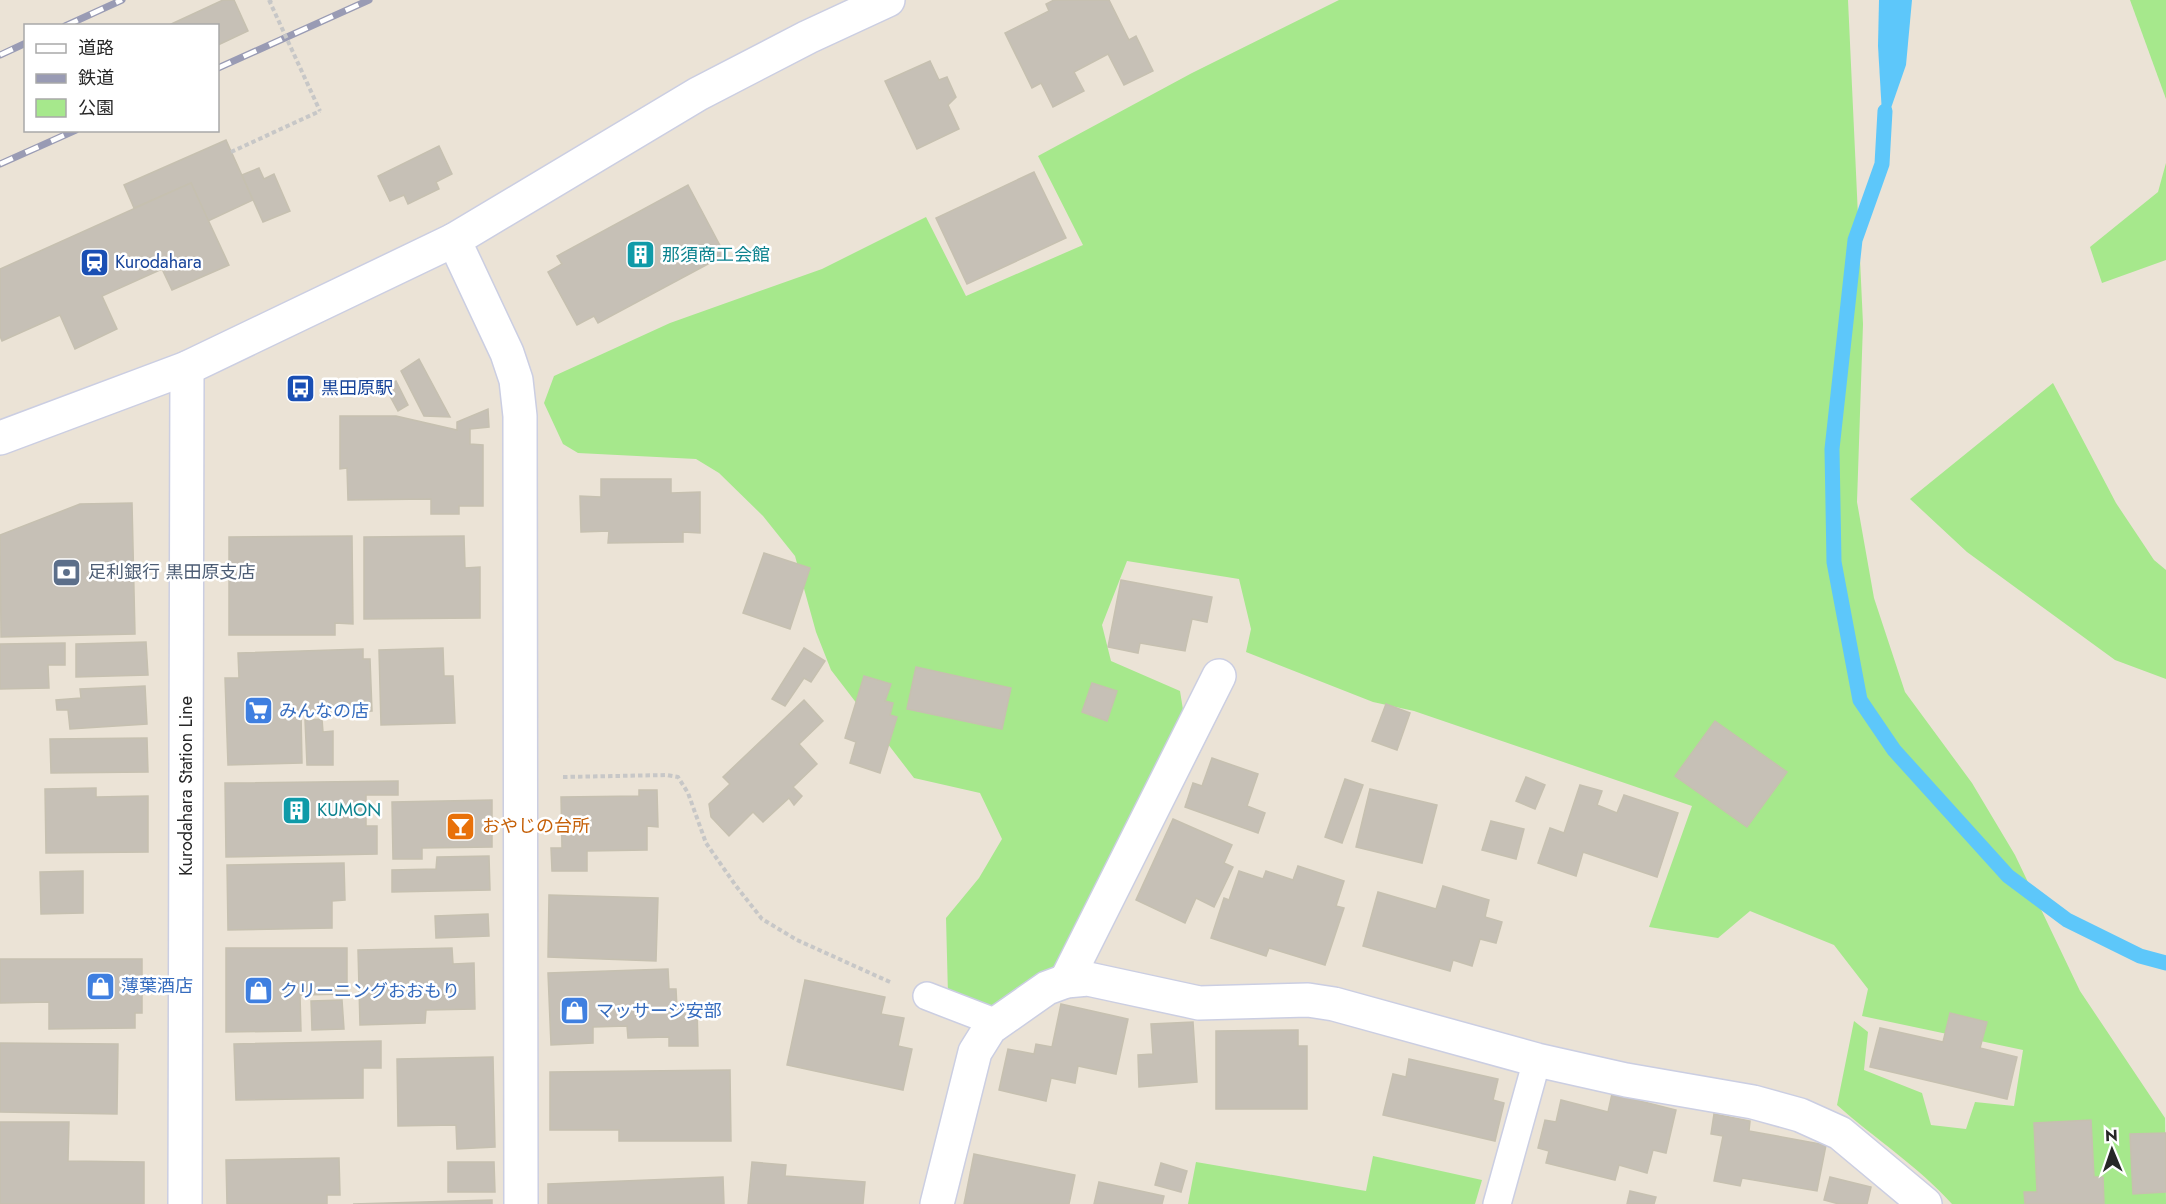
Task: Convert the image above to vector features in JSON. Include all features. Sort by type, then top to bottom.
[{"type":"street","points":[[0,438],[187,368],[454,240],[698,94],[808,37],[888,0]]},
{"type":"street","points":[[454,240],[507,353],[516,380],[520,427],[521,1204]]},
{"type":"street","name":"Kurodahara Station Line","points":[[185,1204],[187,368]]},
{"type":"street","points":[[1066,981],[1219,676]]},
{"type":"street","points":[[937,1204],[975,1052],[990,1028],[1047,988],[1066,981],[1088,979],[1199,1003],[1308,1000],[1334,1004],[1537,1060],[1626,1080],[1753,1102],[1800,1115],[1840,1133],[1925,1204]]},
{"type":"lane","points":[[927,996],[997,1023]]},
{"type":"lane","points":[[1497,1204],[1537,1060]]},
{"type":"path","points":[[231,152],[320,111],[270,0]]},
{"type":"path","points":[[520,778],[667,775],[678,777],[688,793],[706,843],[762,919],[797,940],[896,985],[927,996]]},
{"type":"green space","points":[[1339,0],[1848,0],[1863,324],[1857,502],[1874,598],[1905,692],[1972,783],[2015,855],[2080,991],[2165,1118],[2166,1204],[1952,1204],[1925,1177],[1837,1105],[1854,1021],[1868,1032],[1864,1070],[1922,1093],[1931,1125],[1966,1129],[1975,1102],[2014,1106],[2023,1050],[1862,1016],[1868,989],[1834,945],[1750,911],[1718,938],[1649,927],[1692,806],[1414,711],[1373,702],[1246,652],[1251,629],[1239,579],[1127,561],[1102,625],[1111,661],[1180,691],[1184,716],[1059,973],[995,1013],[948,995],[946,918],[979,878],[1002,839],[980,793],[914,778],[831,670],[816,632],[795,556],[763,516],[719,473],[696,459],[578,453],[563,444],[544,403],[554,376],[670,323],[822,269],[926,217],[966,296],[1083,245],[1038,156],[1192,73]]},
{"type":"green space","points":[[2130,0],[2166,0],[2166,99]]},
{"type":"green space","points":[[2166,163],[2166,260],[2102,283],[2090,247],[2158,192]]},
{"type":"green space","points":[[2053,383],[2116,503],[2154,560],[2166,570],[2166,679],[2115,660],[1967,552],[1910,499]]},
{"type":"green space","points":[[1373,1156],[1482,1180],[1475,1204],[1188,1204],[1196,1162],[1366,1191]]},
{"type":"water","points":[[1879,0],[1912,0],[1906,65],[1883,131],[1878,46]]},
{"type":"building","points":[[223,0],[234,0],[248,31],[219,45],[219,24],[171,24]]},
{"type":"building","points":[[1054,0],[1109,0],[1129,40],[1136,36],[1153,71],[1124,85],[1108,54],[1074,72],[1084,91],[1053,107],[1041,83],[1032,88],[1005,33],[1049,11],[1046,4]]},
{"type":"building","points":[[930,61],[939,80],[947,77],[956,97],[948,105],[959,129],[917,149],[885,81]]},
{"type":"building","points":[[226,140],[253,200],[208,221],[191,183],[134,208],[124,185]]},
{"type":"building","points":[[439,146],[452,174],[436,182],[439,189],[408,204],[404,195],[390,201],[378,176]]},
{"type":"building","points":[[259,168],[264,179],[274,174],[290,211],[263,222],[242,175]]},
{"type":"building","points":[[1034,172],[1066,238],[967,284],[936,218]]},
{"type":"building","points":[[191,183],[229,265],[172,290],[162,269],[102,296],[117,329],[75,349],[60,315],[2,341],[0,336],[0,269]]},
{"type":"building","name":"那須商工会館","points":[[688,185],[725,255],[598,323],[594,316],[577,325],[548,272],[562,264],[557,256]]},
{"type":"building","points":[[419,359],[450,417],[424,416],[401,371]]},
{"type":"building","points":[[396,381],[408,405],[398,411],[385,387]]},
{"type":"building","points":[[488,409],[489,427],[470,429],[470,444],[483,445],[483,506],[459,506],[459,514],[431,514],[431,499],[348,500],[347,468],[340,469],[340,416],[396,416],[457,430],[457,422]]},
{"type":"building","points":[[601,479],[671,479],[671,493],[700,492],[700,533],[683,532],[683,542],[608,543],[609,531],[581,532],[580,496],[601,497]]},
{"type":"building","name":"足利銀行 黒田原支店","points":[[132,503],[135,634],[1,637],[0,535],[80,504]]},
{"type":"building","points":[[352,536],[353,624],[335,623],[335,635],[229,635],[229,537]]},
{"type":"building","points":[[464,536],[465,568],[480,567],[480,618],[364,619],[364,537]]},
{"type":"building","points":[[764,553],[810,568],[790,629],[743,613]]},
{"type":"building","points":[[1121,580],[1212,597],[1207,622],[1192,619],[1185,651],[1140,643],[1138,653],[1108,647]]},
{"type":"building","points":[[146,642],[148,675],[76,677],[76,644]]},
{"type":"building","points":[[65,643],[65,665],[48,665],[49,688],[0,689],[0,644]]},
{"type":"building","points":[[443,648],[444,676],[453,676],[455,723],[381,725],[379,650]]},
{"type":"building","points":[[804,648],[825,661],[811,682],[804,678],[785,706],[772,699]]},
{"type":"building","points":[[363,649],[363,659],[370,659],[372,711],[301,713],[302,763],[228,765],[225,678],[239,678],[238,653]]},
{"type":"building","points":[[916,667],[1011,688],[1002,729],[907,709]]},
{"type":"building","points":[[864,676],[891,684],[885,701],[893,703],[890,715],[897,717],[880,773],[850,763],[856,742],[845,738]]},
{"type":"building","points":[[1092,683],[1117,691],[1107,721],[1082,712]]},
{"type":"building","points":[[145,686],[147,724],[70,729],[68,710],[57,710],[56,700],[81,698],[80,689]]},
{"type":"building","points":[[804,700],[823,721],[799,744],[817,764],[793,787],[802,796],[794,805],[789,798],[763,822],[753,812],[729,836],[711,817],[709,804],[730,784],[723,777]]},
{"type":"building","points":[[1386,704],[1410,713],[1397,750],[1372,741]]},
{"type":"building","points":[[322,719],[323,732],[333,731],[333,765],[307,765],[305,720]]},
{"type":"building","points":[[1715,721],[1787,772],[1747,827],[1675,776]]},
{"type":"building","points":[[147,738],[148,772],[51,773],[50,739]]},
{"type":"building","points":[[1212,758],[1258,774],[1247,806],[1265,813],[1258,833],[1185,807],[1193,783],[1202,786]]},
{"type":"building","points":[[1526,777],[1545,785],[1535,809],[1516,801]]},
{"type":"building","points":[[1345,779],[1363,785],[1342,843],[1325,837]]},
{"type":"building","name":"KUMON","points":[[398,781],[398,795],[366,795],[366,826],[377,826],[377,854],[226,857],[225,783]]},
{"type":"building","points":[[1580,785],[1602,791],[1597,805],[1617,813],[1624,795],[1678,813],[1657,877],[1583,852],[1576,876],[1538,863],[1550,828],[1564,833]]},
{"type":"building","points":[[96,788],[96,797],[148,796],[148,852],[46,853],[45,789]]},
{"type":"building","points":[[1370,789],[1437,805],[1422,863],[1356,847]]},
{"type":"building","points":[[639,790],[657,790],[658,827],[647,826],[647,850],[587,851],[587,871],[552,871],[551,848],[562,848],[561,797],[639,796]]},
{"type":"building","points":[[492,800],[492,847],[422,848],[422,859],[393,859],[392,802]]},
{"type":"building","points":[[1173,819],[1232,845],[1224,863],[1233,867],[1214,907],[1196,898],[1185,923],[1136,900]]},
{"type":"building","points":[[1491,821],[1524,829],[1516,859],[1482,850]]},
{"type":"building","points":[[489,856],[490,890],[392,892],[392,870],[436,869],[437,857]]},
{"type":"building","points":[[344,863],[345,900],[332,901],[332,928],[228,930],[227,865]]},
{"type":"building","points":[[1298,866],[1344,881],[1336,906],[1344,908],[1325,965],[1269,948],[1266,956],[1211,938],[1224,898],[1229,900],[1239,871],[1263,879],[1266,871],[1293,880]]},
{"type":"building","points":[[83,871],[83,913],[41,914],[40,872]]},
{"type":"building","points":[[1443,886],[1489,900],[1485,917],[1502,922],[1496,943],[1480,939],[1472,966],[1453,960],[1450,971],[1363,946],[1378,892],[1436,909]]},
{"type":"building","points":[[549,895],[658,898],[656,961],[548,957]]},
{"type":"building","points":[[488,914],[489,936],[436,938],[435,916]]},
{"type":"building","points":[[226,948],[347,948],[347,994],[300,995],[301,1031],[226,1032]]},
{"type":"building","points":[[452,948],[453,964],[474,963],[475,1009],[426,1010],[425,1023],[360,1025],[358,950]]},
{"type":"building","points":[[0,959],[142,959],[142,1013],[135,1013],[135,1028],[49,1029],[49,1002],[0,1003]]},
{"type":"building","points":[[668,969],[669,989],[676,989],[677,1008],[697,1008],[698,1046],[669,1046],[669,1037],[628,1038],[627,1026],[593,1027],[593,1043],[551,1045],[548,973]]},
{"type":"building","points":[[805,980],[885,997],[881,1014],[904,1018],[898,1046],[912,1049],[903,1090],[787,1065]]},
{"type":"building","points":[[342,1000],[344,1029],[312,1030],[311,1001]]},
{"type":"building","points":[[1061,1004],[1128,1019],[1116,1074],[1078,1066],[1075,1083],[1051,1078],[1046,1101],[999,1090],[1008,1049],[1034,1054],[1036,1044],[1052,1047]]},
{"type":"building","points":[[1950,1013],[1987,1022],[1980,1048],[2017,1057],[2007,1099],[1870,1067],[1880,1028],[1943,1042]]},
{"type":"building","points":[[1193,1022],[1197,1082],[1139,1087],[1138,1055],[1153,1054],[1151,1024]]},
{"type":"building","points":[[1298,1030],[1298,1046],[1307,1046],[1307,1109],[1216,1109],[1216,1031]]},
{"type":"building","points":[[381,1041],[381,1068],[363,1068],[363,1098],[236,1100],[234,1044]]},
{"type":"building","points":[[0,1043],[118,1044],[117,1114],[0,1112]]},
{"type":"building","points":[[493,1057],[495,1147],[457,1149],[456,1125],[398,1126],[397,1059]]},
{"type":"building","points":[[1409,1059],[1498,1079],[1493,1100],[1504,1103],[1495,1141],[1383,1115],[1393,1074],[1406,1077]]},
{"type":"building","points":[[730,1070],[731,1141],[619,1141],[619,1130],[550,1130],[550,1072]]},
{"type":"building","points":[[1612,1094],[1676,1110],[1666,1153],[1653,1150],[1647,1173],[1619,1165],[1615,1180],[1546,1163],[1549,1151],[1538,1148],[1545,1120],[1556,1122],[1561,1100],[1608,1112]]},
{"type":"building","points":[[1714,1114],[1750,1121],[1749,1131],[1826,1145],[1817,1191],[1742,1178],[1740,1186],[1714,1181],[1723,1136],[1711,1134]]},
{"type":"building","points":[[2091,1120],[2094,1177],[2103,1177],[2104,1204],[2025,1204],[2024,1192],[2037,1192],[2034,1123]]},
{"type":"building","points":[[0,1122],[69,1122],[68,1161],[144,1162],[144,1204],[0,1204]]},
{"type":"building","points":[[2166,1133],[2166,1192],[2133,1194],[2130,1134]]},
{"type":"building","points":[[974,1154],[1075,1175],[1069,1204],[964,1204]]},
{"type":"building","points":[[339,1158],[340,1195],[327,1195],[327,1204],[227,1204],[226,1160]]},
{"type":"building","points":[[448,1162],[494,1162],[495,1192],[448,1192]]},
{"type":"building","points":[[752,1162],[786,1165],[785,1176],[865,1182],[863,1204],[748,1204]]},
{"type":"building","points":[[1161,1163],[1187,1171],[1181,1192],[1155,1185]]},
{"type":"building","points":[[723,1177],[724,1204],[548,1204],[548,1184]]},
{"type":"building","points":[[1830,1177],[1871,1187],[1867,1204],[1839,1204],[1824,1200]]},
{"type":"building","points":[[1099,1182],[1164,1196],[1162,1204],[1094,1204]]},
{"type":"building","points":[[1630,1191],[1656,1197],[1654,1204],[1627,1204]]},
{"type":"building","points":[[492,1200],[492,1204],[353,1204]]},
{"type":"waterway","points":[[1885,111],[1882,164],[1855,240],[1832,449],[1834,562],[1860,700],[1894,750],[2008,876],[2067,920],[2140,956],[2166,963]]},
{"type":"railway","points":[[69,24],[122,0]]},
{"type":"railway","points":[[219,68],[369,0]]},
{"type":"railway","points":[[0,55],[24,44]]},
{"type":"railway","points":[[0,164],[72,132]]},
{"type":"place","name":"那須商工会館","points":[[641,255]]},
{"type":"place","name":"Kurodahara","points":[[94,262]]},
{"type":"place","name":"黒田原駅","points":[[300,388]]},
{"type":"place","name":"足利銀行 黒田原支店","points":[[67,572]]},
{"type":"place","name":"みんなの店","points":[[258,711]]},
{"type":"place","name":"KUMON","points":[[296,810]]},
{"type":"place","name":"おやじの台所","points":[[461,826]]},
{"type":"place","name":"薄葉酒店","points":[[100,986]]},
{"type":"place","name":"クリーニングおおもり","points":[[259,991]]},
{"type":"place","name":"マッサージ安部","points":[[575,1011]]}]
